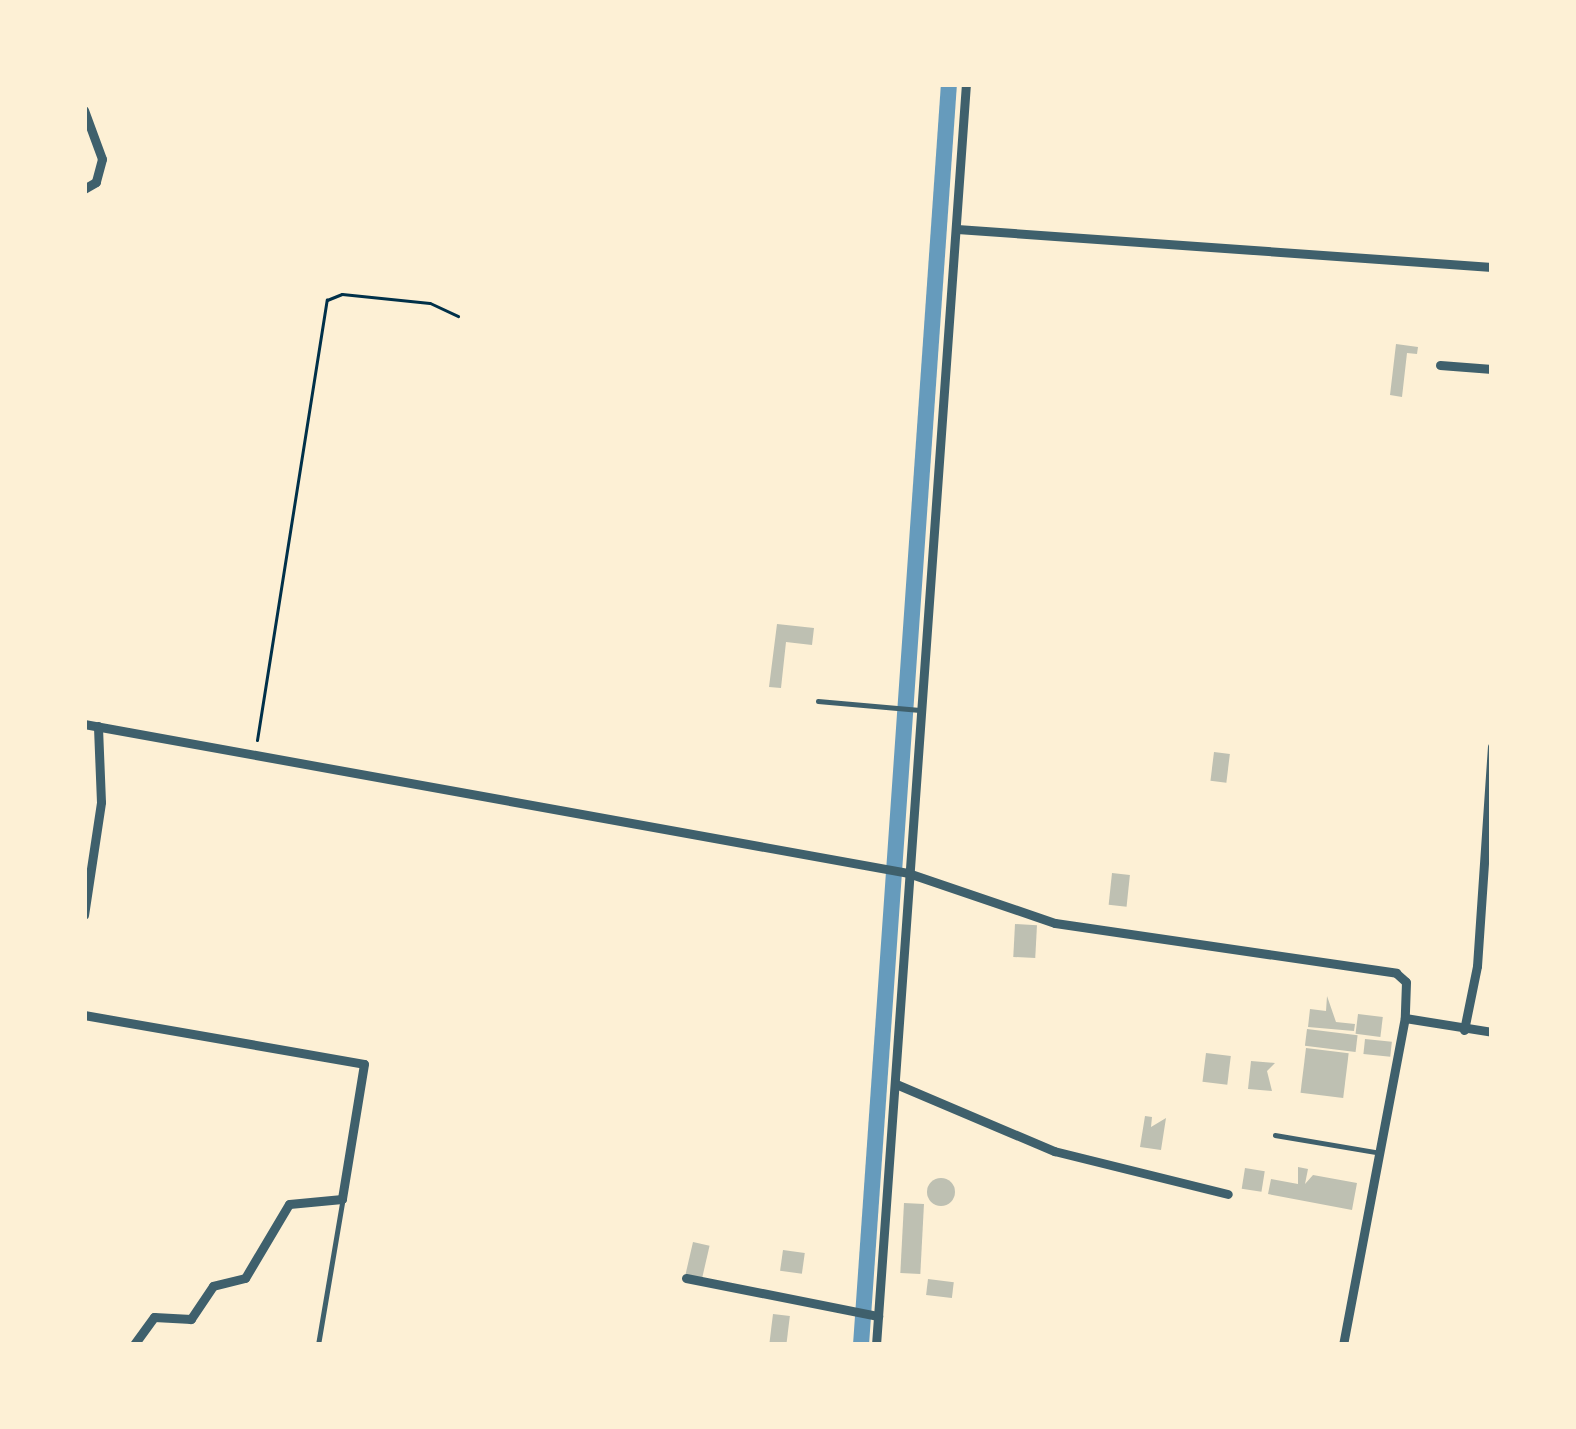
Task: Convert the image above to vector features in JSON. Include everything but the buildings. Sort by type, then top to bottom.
[{"type":"street","points":[[876,1345],[874,1316],[896,1084],[966,84]]},
{"type":"street","points":[[84,110],[102,159],[96,182],[84,189]]},
{"type":"street","points":[[957,229],[1492,268]]},
{"type":"street","points":[[1440,365],[1492,369]]},
{"type":"street","points":[[84,724],[880,870],[1055,923],[1396,973],[1406,982],[1405,1018],[1343,1345]]},
{"type":"street","points":[[84,915],[101,802],[98,726]]},
{"type":"street","points":[[1464,1030],[1477,967],[1492,747]]},
{"type":"street","points":[[84,1015],[360,1059],[365,1072],[342,1199],[289,1204],[245,1278],[213,1286],[190,1318],[154,1317],[134,1345]]},
{"type":"street","points":[[1405,1018],[1492,1032]]},
{"type":"street","points":[[896,1084],[1054,1151],[1228,1194]]},
{"type":"street","points":[[686,1278],[874,1316]]},
{"type":"lane","points":[[818,701],[900,713],[920,710]]},
{"type":"lane","points":[[1275,1136],[1381,1153]]},
{"type":"lane","points":[[318,1345],[342,1199]]},
{"type":"path","points":[[254,754],[327,300],[341,294],[430,303],[458,316]]},
{"type":"waterway","points":[[861,1345],[949,84]]}]
